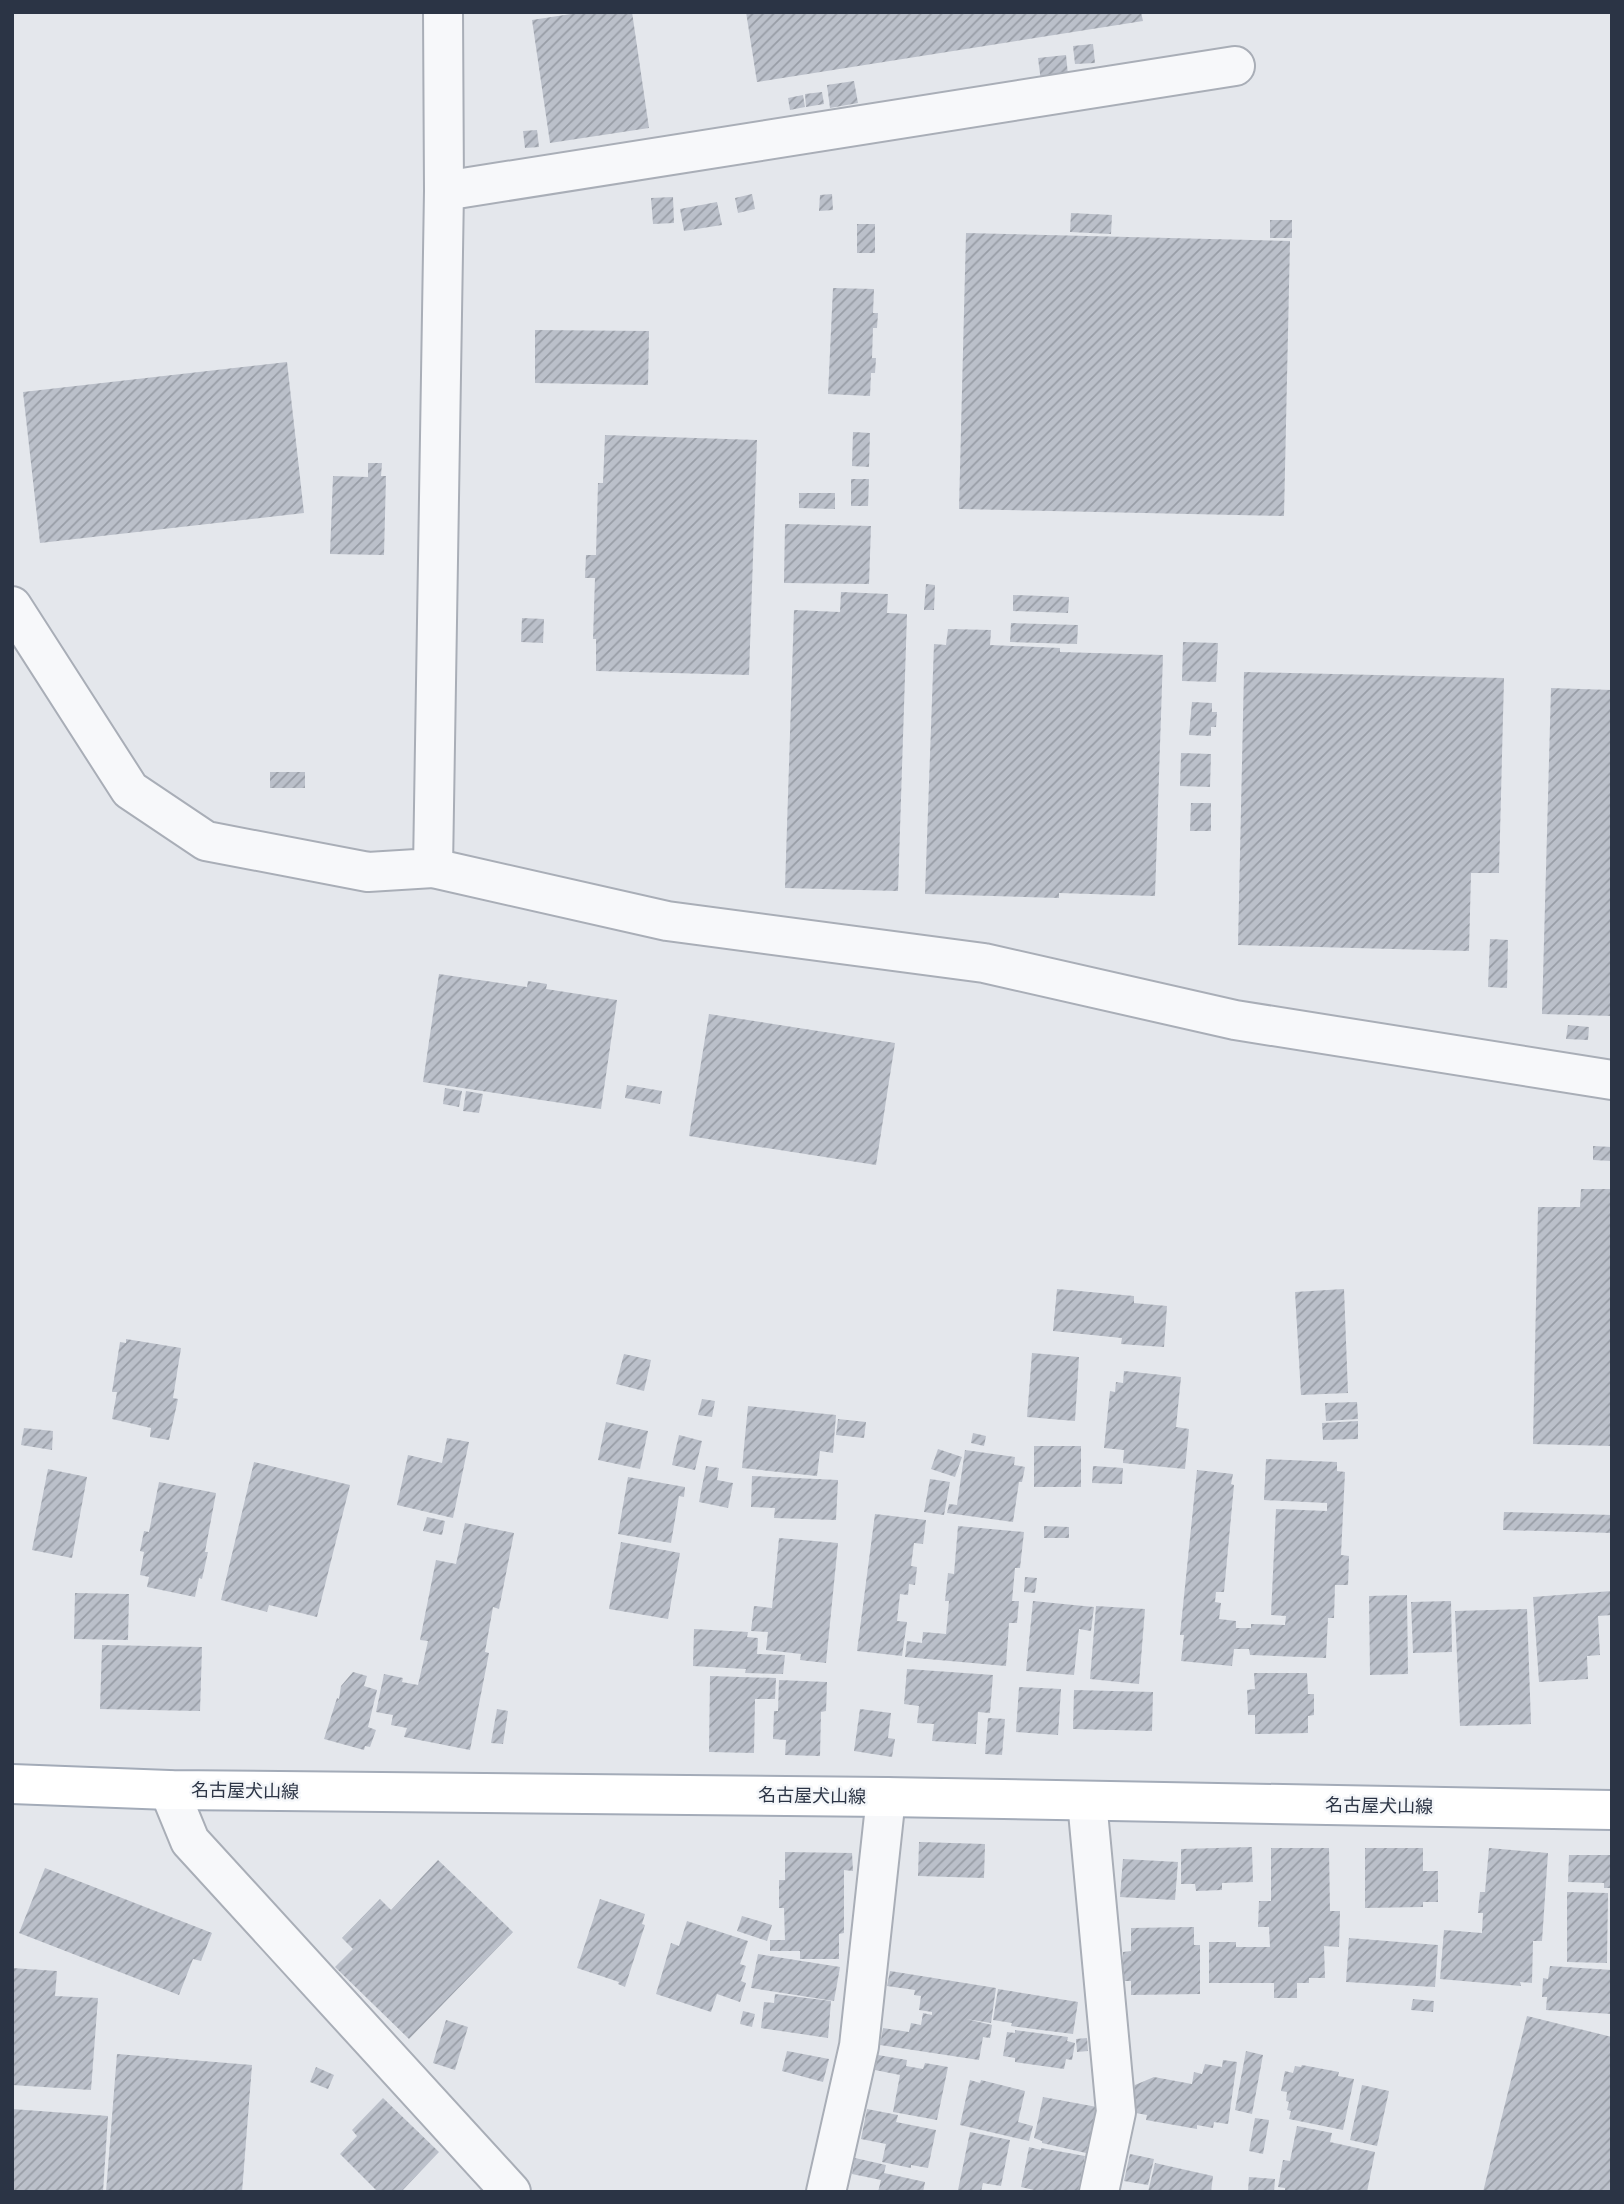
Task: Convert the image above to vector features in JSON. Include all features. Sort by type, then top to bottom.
[{"type":"main road","name":"名古屋犬山線","points":[[12,1784],[169,1790],[886,1797],[1612,1810]]},
{"type":"street","points":[[433,867],[444,191],[443,12]]},
{"type":"street","points":[[444,191],[1235,66]]},
{"type":"street","points":[[12,606],[130,790],[206,841],[368,872],[433,867],[667,921],[984,963],[1235,1020],[1612,1080]]},
{"type":"street","points":[[169,1790],[190,1841],[511,2192]]},
{"type":"street","points":[[826,2192],[859,2046],[886,1797]]},
{"type":"street","points":[[1087,1801],[1116,2112],[1099,2192]]},
{"type":"building","points":[[571,12],[632,12],[649,128],[550,143],[532,20]]},
{"type":"building","points":[[746,12],[1141,12],[1143,21],[757,82]]},
{"type":"building","points":[[1093,44],[1095,63],[1075,64],[1073,46]]},
{"type":"building","points":[[1066,55],[1069,85],[1042,89],[1038,58]]},
{"type":"building","points":[[854,81],[858,103],[830,108],[827,85]]},
{"type":"building","points":[[822,92],[824,104],[806,107],[805,94]]},
{"type":"building","points":[[803,95],[805,107],[790,110],[788,98]]},
{"type":"building","points":[[537,130],[539,147],[525,148],[523,131]]},
{"type":"building","points":[[752,194],[755,209],[738,213],[735,198]]},
{"type":"building","points":[[832,194],[833,210],[819,211],[820,195]]},
{"type":"building","points":[[673,197],[674,223],[653,224],[651,198]]},
{"type":"building","points":[[717,202],[722,225],[684,231],[680,209]]},
{"type":"building","points":[[1071,213],[1112,215],[1111,234],[1070,232]]},
{"type":"building","points":[[1270,220],[1292,220],[1292,238],[1270,238]]},
{"type":"building","points":[[857,224],[875,224],[875,253],[857,253]]},
{"type":"building","points":[[966,233],[1290,241],[1284,516],[959,509]]},
{"type":"building","points":[[833,288],[874,289],[873,313],[878,313],[877,328],[873,328],[872,358],[876,358],[875,373],[871,373],[870,396],[828,394]]},
{"type":"building","points":[[535,330],[649,331],[648,385],[535,383]]},
{"type":"building","points":[[287,362],[304,513],[40,543],[23,392]]},
{"type":"building","points":[[853,432],[870,433],[869,467],[852,466]]},
{"type":"building","points":[[605,435],[757,440],[749,675],[596,671],[596,639],[593,639],[595,578],[585,578],[586,555],[596,555],[598,483],[603,483]]},
{"type":"building","points":[[368,463],[382,463],[381,476],[386,476],[384,555],[330,554],[333,476],[368,477]]},
{"type":"building","points":[[851,479],[869,479],[868,506],[851,506]]},
{"type":"building","points":[[799,493],[835,493],[835,509],[799,508]]},
{"type":"building","points":[[785,524],[871,526],[869,584],[784,583]]},
{"type":"building","points":[[926,584],[935,585],[934,610],[924,610]]},
{"type":"building","points":[[841,592],[888,594],[887,613],[907,614],[898,891],[785,888],[794,610],[840,612]]},
{"type":"building","points":[[1013,595],[1069,597],[1068,613],[1013,611]]},
{"type":"building","points":[[522,618],[544,619],[543,643],[521,642]]},
{"type":"building","points":[[1011,623],[1078,625],[1077,644],[1010,642]]},
{"type":"building","points":[[948,629],[991,630],[990,645],[1060,648],[1060,652],[1163,655],[1155,896],[1059,893],[1059,898],[925,894],[934,644],[946,645]]},
{"type":"building","points":[[1183,642],[1218,643],[1216,682],[1182,681]]},
{"type":"building","points":[[1244,672],[1504,678],[1499,873],[1471,873],[1469,951],[1238,945]]},
{"type":"building","points":[[1551,688],[1612,690],[1612,1016],[1542,1014]]},
{"type":"building","points":[[1192,702],[1212,703],[1212,712],[1217,712],[1216,727],[1211,727],[1211,736],[1189,735]]},
{"type":"building","points":[[1181,753],[1211,754],[1210,787],[1180,786]]},
{"type":"building","points":[[270,772],[305,772],[305,788],[270,788]]},
{"type":"building","points":[[1191,803],[1211,803],[1211,831],[1190,831]]},
{"type":"building","points":[[1490,939],[1508,940],[1507,988],[1488,987]]},
{"type":"building","points":[[439,974],[527,987],[528,981],[547,984],[546,989],[617,1000],[601,1109],[423,1082]]},
{"type":"building","points":[[709,1014],[895,1043],[876,1165],[689,1136]]},
{"type":"building","points":[[1568,1025],[1589,1027],[1588,1040],[1566,1039]]},
{"type":"building","points":[[627,1085],[662,1091],[660,1104],[625,1098]]},
{"type":"building","points":[[445,1088],[462,1091],[459,1107],[443,1104]]},
{"type":"building","points":[[466,1091],[483,1094],[479,1113],[463,1111]]},
{"type":"building","points":[[1593,1146],[1612,1147],[1612,1161],[1593,1160]]},
{"type":"building","points":[[1581,1189],[1612,1189],[1612,1446],[1533,1444],[1538,1207],[1580,1207]]},
{"type":"building","points":[[1057,1289],[1134,1296],[1134,1303],[1167,1306],[1164,1347],[1121,1344],[1122,1338],[1053,1331]]},
{"type":"building","points":[[1344,1289],[1348,1393],[1301,1395],[1295,1292]]},
{"type":"building","points":[[126,1339],[181,1348],[173,1398],[178,1399],[169,1440],[150,1437],[151,1428],[112,1419],[117,1392],[112,1392],[120,1342],[126,1343]]},
{"type":"building","points":[[1032,1353],[1079,1357],[1075,1421],[1027,1417]]},
{"type":"building","points":[[624,1354],[651,1360],[644,1391],[616,1384]]},
{"type":"building","points":[[1124,1371],[1181,1377],[1176,1427],[1189,1429],[1185,1469],[1123,1463],[1124,1450],[1104,1448],[1110,1391],[1115,1392],[1116,1382],[1123,1383]]},
{"type":"building","points":[[702,1399],[715,1401],[712,1417],[698,1415]]},
{"type":"building","points":[[1357,1402],[1358,1419],[1326,1421],[1325,1403]]},
{"type":"building","points":[[748,1406],[836,1415],[833,1453],[820,1451],[817,1476],[742,1468]]},
{"type":"building","points":[[838,1419],[866,1422],[864,1438],[836,1435]]},
{"type":"building","points":[[1358,1421],[1358,1439],[1323,1440],[1322,1423]]},
{"type":"building","points":[[606,1422],[648,1431],[640,1469],[598,1460]]},
{"type":"building","points":[[24,1428],[53,1431],[52,1450],[21,1445]]},
{"type":"building","points":[[973,1433],[986,1436],[984,1446],[971,1443]]},
{"type":"building","points":[[679,1435],[702,1441],[695,1470],[672,1465]]},
{"type":"building","points":[[447,1438],[469,1442],[453,1518],[397,1505],[408,1455],[442,1463]]},
{"type":"building","points":[[1034,1446],[1081,1446],[1081,1487],[1034,1487]]},
{"type":"building","points":[[938,1449],[962,1457],[955,1477],[931,1469]]},
{"type":"building","points":[[965,1450],[1015,1457],[1014,1465],[1025,1467],[1022,1482],[1019,1482],[1013,1522],[947,1513],[949,1504],[957,1505]]},
{"type":"building","points":[[1266,1459],[1337,1462],[1337,1471],[1345,1472],[1341,1555],[1349,1556],[1348,1585],[1335,1585],[1334,1618],[1328,1618],[1326,1658],[1250,1655],[1249,1649],[1234,1649],[1232,1666],[1181,1661],[1184,1635],[1180,1635],[1197,1470],[1233,1474],[1224,1592],[1216,1592],[1215,1602],[1221,1603],[1219,1619],[1236,1621],[1236,1628],[1251,1628],[1251,1624],[1285,1625],[1286,1616],[1271,1615],[1276,1509],[1327,1511],[1327,1503],[1264,1500]]},
{"type":"building","points":[[254,1462],[350,1485],[317,1617],[269,1605],[267,1612],[221,1600]]},
{"type":"building","points":[[706,1466],[719,1468],[717,1480],[733,1483],[728,1508],[699,1502]]},
{"type":"building","points":[[1093,1466],[1123,1468],[1122,1484],[1092,1483]]},
{"type":"building","points":[[48,1469],[87,1477],[72,1558],[32,1550]]},
{"type":"building","points":[[752,1476],[838,1480],[836,1520],[774,1518],[775,1508],[751,1507]]},
{"type":"building","points":[[628,1477],[685,1487],[684,1497],[679,1496],[671,1543],[618,1534]]},
{"type":"building","points":[[930,1479],[950,1482],[944,1515],[924,1512]]},
{"type":"building","points":[[159,1482],[216,1493],[205,1552],[208,1552],[195,1597],[147,1587],[149,1577],[140,1575],[144,1552],[140,1551],[144,1531],[149,1532]]},
{"type":"building","points":[[1504,1512],[1612,1515],[1612,1533],[1503,1530]]},
{"type":"building","points":[[875,1514],[926,1520],[923,1544],[914,1543],[911,1566],[917,1567],[915,1585],[909,1584],[908,1595],[900,1594],[897,1621],[907,1622],[902,1656],[857,1651]]},
{"type":"building","points":[[427,1517],[445,1521],[442,1535],[423,1531]]},
{"type":"building","points":[[465,1523],[514,1533],[499,1609],[493,1607],[485,1652],[489,1653],[470,1750],[404,1737],[407,1728],[391,1725],[393,1715],[376,1712],[384,1674],[418,1685],[428,1641],[420,1640],[436,1560],[456,1564]]},
{"type":"building","points":[[958,1526],[1024,1532],[1020,1568],[1015,1568],[1012,1601],[1019,1601],[1017,1623],[1009,1623],[1006,1666],[905,1657],[907,1641],[922,1643],[923,1632],[946,1634],[948,1573],[954,1574]]},
{"type":"building","points":[[1044,1526],[1069,1527],[1069,1538],[1044,1538]]},
{"type":"building","points":[[779,1538],[838,1543],[826,1663],[800,1660],[801,1654],[766,1650],[768,1632],[751,1631],[754,1606],[772,1608]]},
{"type":"building","points":[[621,1542],[680,1553],[668,1619],[609,1609]]},
{"type":"building","points":[[1025,1577],[1037,1578],[1035,1593],[1024,1592]]},
{"type":"building","points":[[1612,1591],[1612,1615],[1598,1616],[1600,1655],[1587,1656],[1588,1679],[1539,1682],[1533,1597]]},
{"type":"building","points":[[75,1593],[129,1594],[128,1640],[74,1639]]},
{"type":"building","points":[[1407,1595],[1408,1674],[1370,1675],[1369,1596]]},
{"type":"building","points":[[1033,1601],[1094,1607],[1091,1631],[1079,1629],[1074,1675],[1026,1671]]},
{"type":"building","points":[[1451,1601],[1452,1652],[1413,1653],[1411,1602]]},
{"type":"building","points":[[1096,1606],[1145,1609],[1139,1684],[1090,1679]]},
{"type":"building","points":[[1527,1609],[1531,1724],[1460,1726],[1455,1611]]},
{"type":"building","points":[[694,1629],[748,1632],[747,1637],[758,1638],[757,1654],[785,1655],[783,1674],[745,1673],[746,1669],[693,1666]]},
{"type":"building","points":[[102,1645],[202,1647],[200,1711],[100,1709]]},
{"type":"building","points":[[907,1669],[993,1675],[990,1713],[978,1712],[976,1744],[932,1741],[934,1724],[917,1723],[919,1706],[904,1704]]},
{"type":"building","points":[[353,1672],[367,1676],[364,1686],[377,1690],[368,1727],[376,1730],[370,1747],[365,1746],[364,1750],[324,1739],[341,1686]]},
{"type":"building","points":[[1254,1673],[1307,1673],[1308,1694],[1314,1694],[1314,1715],[1308,1716],[1308,1733],[1255,1734],[1255,1715],[1248,1715],[1247,1690],[1255,1689]]},
{"type":"building","points":[[710,1676],[776,1678],[775,1699],[755,1699],[754,1753],[709,1752]]},
{"type":"building","points":[[779,1680],[827,1682],[826,1711],[821,1712],[820,1756],[785,1755],[786,1740],[773,1739],[774,1711],[778,1711]]},
{"type":"building","points":[[1019,1687],[1061,1689],[1058,1735],[1016,1732]]},
{"type":"building","points":[[1074,1690],[1153,1692],[1152,1731],[1073,1729]]},
{"type":"building","points":[[497,1709],[508,1711],[503,1744],[491,1743]]},
{"type":"building","points":[[860,1709],[891,1713],[888,1738],[895,1739],[892,1757],[854,1751]]},
{"type":"building","points":[[988,1718],[1005,1719],[1002,1755],[985,1754]]},
{"type":"building","points":[[919,1842],[985,1844],[984,1878],[918,1876]]},
{"type":"building","points":[[1252,1847],[1253,1882],[1222,1883],[1222,1890],[1196,1891],[1195,1884],[1181,1884],[1181,1849]]},
{"type":"building","points":[[1271,1848],[1329,1848],[1330,1911],[1340,1911],[1339,1947],[1324,1946],[1325,1978],[1309,1978],[1309,1983],[1297,1983],[1297,1998],[1274,1998],[1274,1983],[1209,1983],[1209,1942],[1236,1942],[1236,1947],[1270,1947],[1269,1927],[1258,1927],[1259,1901],[1271,1901]]},
{"type":"building","points":[[1365,1848],[1423,1848],[1423,1871],[1438,1871],[1438,1902],[1423,1902],[1423,1907],[1365,1908]]},
{"type":"building","points":[[1489,1848],[1548,1853],[1542,1941],[1533,1941],[1532,1983],[1520,1982],[1521,1986],[1440,1979],[1444,1930],[1482,1933],[1483,1913],[1478,1913],[1480,1892],[1485,1892]]},
{"type":"building","points":[[785,1852],[852,1853],[853,1871],[844,1870],[844,1933],[839,1934],[839,1959],[800,1959],[800,1951],[770,1951],[770,1940],[785,1940],[784,1908],[779,1908],[779,1880],[785,1880]]},
{"type":"building","points":[[1569,1855],[1612,1855],[1612,1888],[1604,1888],[1604,1883],[1568,1882]]},
{"type":"building","points":[[1123,1859],[1178,1862],[1175,1900],[1120,1897]]},
{"type":"building","points":[[438,1860],[513,1932],[409,2039],[335,1967],[353,1949],[342,1938],[380,1899],[391,1910]]},
{"type":"building","points":[[45,1868],[212,1933],[201,1961],[193,1959],[179,1995],[19,1933]]},
{"type":"building","points":[[1567,1892],[1608,1893],[1607,1963],[1567,1962]]},
{"type":"building","points":[[600,1899],[645,1914],[642,1924],[645,1925],[625,1987],[618,1984],[619,1982],[577,1968]]},
{"type":"building","points":[[742,1916],[772,1925],[767,1941],[737,1931]]},
{"type":"building","points":[[687,1921],[748,1941],[740,1964],[746,1966],[741,1981],[746,1983],[740,2002],[717,1994],[711,2012],[656,1994],[671,1943],[679,1946]]},
{"type":"building","points":[[1194,1927],[1194,1945],[1200,1945],[1200,1994],[1131,1995],[1131,1981],[1123,1981],[1123,1952],[1131,1951],[1131,1928]]},
{"type":"building","points":[[1349,1938],[1438,1945],[1435,1987],[1346,1982]]},
{"type":"building","points":[[758,1954],[840,1967],[834,2001],[751,1988]]},
{"type":"building","points":[[1550,1966],[1612,1970],[1612,2014],[1546,2010],[1547,1997],[1542,1997],[1543,1978],[1548,1979]]},
{"type":"building","points":[[12,1968],[57,1971],[55,1996],[98,1998],[91,2090],[12,2085]]},
{"type":"building","points":[[890,1971],[996,1988],[991,2023],[966,2019],[992,2025],[990,2038],[983,2037],[979,2060],[880,2045],[883,2028],[909,2032],[911,2023],[921,2025],[923,2013],[932,2015],[932,2012],[919,2010],[921,1996],[914,1995],[915,1990],[887,1986]]},
{"type":"building","points":[[998,1989],[1078,2002],[1073,2034],[1011,2026],[1012,2023],[993,2020]]},
{"type":"building","points":[[775,1994],[831,2001],[828,2038],[761,2028],[764,2002],[774,2003]]},
{"type":"building","points":[[1413,1999],[1434,2001],[1433,2012],[1411,2010]]},
{"type":"building","points":[[743,2011],[755,2014],[752,2027],[740,2024]]},
{"type":"building","points":[[1527,2016],[1612,2037],[1612,2192],[1483,2192]]},
{"type":"building","points":[[446,2020],[468,2027],[455,2070],[433,2063]]},
{"type":"building","points":[[1015,2030],[1068,2037],[1067,2041],[1075,2043],[1072,2060],[1066,2059],[1064,2069],[1015,2062],[1015,2058],[1003,2056],[1007,2032],[1015,2033]]},
{"type":"building","points":[[1087,2038],[1088,2051],[1077,2052],[1076,2039]]},
{"type":"building","points":[[787,2051],[829,2059],[823,2082],[782,2071]]},
{"type":"building","points":[[1246,2051],[1263,2055],[1252,2114],[1235,2110]]},
{"type":"building","points":[[117,2054],[252,2065],[242,2192],[106,2192]]},
{"type":"building","points":[[878,2055],[907,2060],[906,2066],[923,2069],[925,2063],[948,2067],[937,2120],[893,2112],[900,2075],[875,2070]]},
{"type":"building","points":[[1223,2060],[1237,2062],[1228,2124],[1214,2122],[1213,2128],[1197,2125],[1197,2129],[1146,2120],[1147,2115],[1130,2112],[1135,2085],[1154,2077],[1192,2084],[1194,2072],[1202,2074],[1205,2064],[1222,2067]]},
{"type":"building","points":[[1295,2066],[1339,2072],[1338,2076],[1354,2079],[1343,2130],[1289,2119],[1291,2111],[1287,2110],[1287,2092],[1281,2091],[1285,2071],[1293,2073]]},
{"type":"building","points":[[316,2067],[334,2075],[328,2089],[310,2082]]},
{"type":"building","points":[[970,2080],[980,2083],[981,2080],[1025,2091],[1018,2122],[1033,2126],[1029,2141],[960,2125]]},
{"type":"building","points":[[1362,2085],[1389,2091],[1377,2146],[1350,2140]]},
{"type":"building","points":[[1043,2097],[1097,2107],[1086,2153],[1042,2143],[1034,2138]]},
{"type":"building","points":[[383,2098],[439,2152],[401,2192],[378,2192],[340,2154],[357,2136],[352,2130]]},
{"type":"building","points":[[12,2109],[108,2116],[103,2192],[12,2192]]},
{"type":"building","points":[[867,2109],[898,2115],[896,2122],[936,2130],[928,2168],[911,2165],[911,2168],[882,2162],[886,2144],[861,2139]]},
{"type":"building","points":[[1255,2118],[1269,2120],[1263,2154],[1249,2151]]},
{"type":"building","points":[[1297,2126],[1332,2133],[1330,2142],[1375,2152],[1367,2192],[1285,2192],[1285,2188],[1278,2187],[1283,2160],[1290,2161]]},
{"type":"building","points":[[970,2132],[1010,2140],[1001,2186],[983,2183],[981,2192],[958,2190]]},
{"type":"building","points":[[1029,2147],[1085,2156],[1078,2192],[1033,2192],[1034,2190],[1021,2187]]},
{"type":"building","points":[[1130,2154],[1154,2159],[1148,2185],[1124,2181]]},
{"type":"building","points":[[855,2158],[886,2165],[884,2173],[925,2182],[923,2192],[878,2192],[881,2180],[852,2174]]},
{"type":"building","points":[[1155,2163],[1213,2176],[1211,2192],[1148,2192]]},
{"type":"building","points":[[1249,2177],[1275,2179],[1274,2192],[1248,2192]]}]
